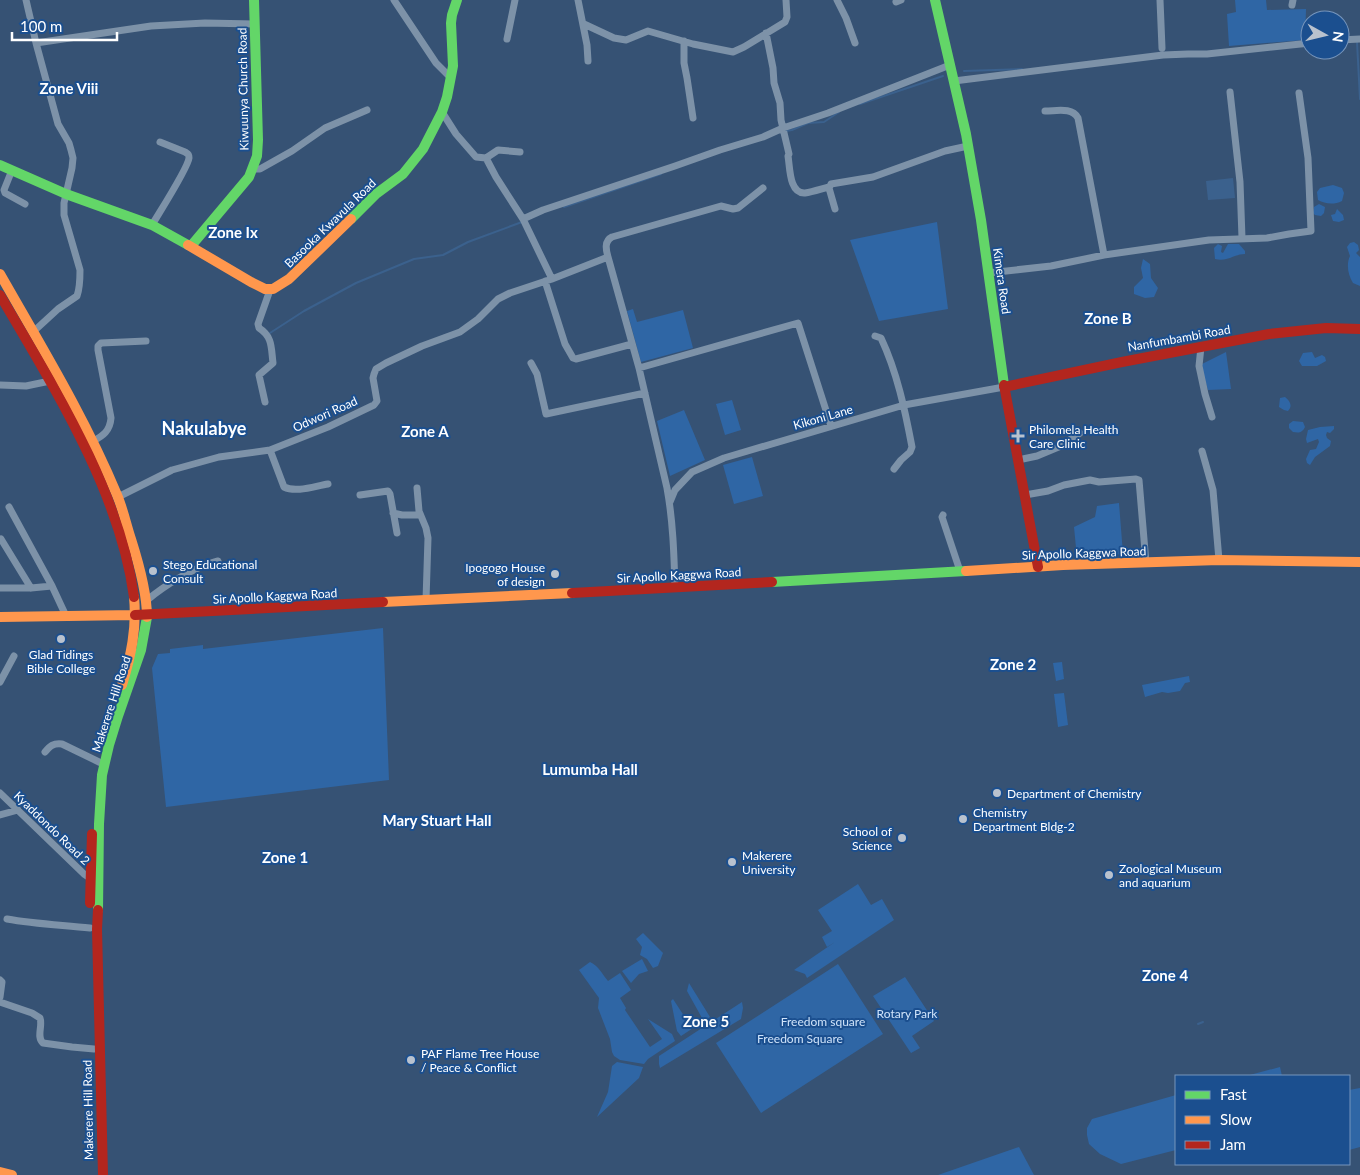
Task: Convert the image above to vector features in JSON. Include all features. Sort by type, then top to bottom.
[{"type":"main road","name":"Kiwuunya Church Road","points":[[191,246],[249,177],[256,156],[258,140],[254,0]]},
{"type":"main road","name":"Basooka Kwavula Road","points":[[267,289],[276,288],[289,279],[342,230],[376,194],[403,174],[423,149],[442,112],[451,78],[454,52],[451,23],[457,0]]},
{"type":"main road","name":"Kimera Road","points":[[935,0],[968,146],[981,220],[1004,387],[1038,567]]},
{"type":"main road","points":[[0,165],[66,194],[152,225],[231,271],[267,289]]},
{"type":"main road","name":"Makerere Hill Road","points":[[0,274],[64,384],[118,497],[136,555],[146,601],[147,615],[141,650],[116,721],[102,775],[97,929],[103,1175]]},
{"type":"main road","name":"Makerere Hill Road","points":[[0,295],[50,381],[84,446],[111,507],[126,557],[134,598],[133,641],[99,762],[90,878],[97,1175]]},
{"type":"main road","name":"Nanfumbambi Road","points":[[1004,387],[1269,334],[1326,328],[1360,329]]},
{"type":"main road","name":"Sir Apollo Kaggwa Road","points":[[0,617],[147,615],[1038,567],[1219,560],[1360,562]]},
{"type":"main road","points":[[0,1172],[12,1175]]},
{"type":"street","points":[[26,0],[58,124],[69,143],[73,158],[64,203],[64,215],[80,270],[77,296],[58,308],[33,332]]},
{"type":"street","points":[[394,0],[436,63],[451,78]]},
{"type":"street","points":[[507,39],[515,0]]},
{"type":"street","points":[[578,0],[584,24],[588,61]]},
{"type":"street","points":[[584,24],[614,38],[626,40],[648,31],[693,44],[733,52],[786,20],[786,0]]},
{"type":"street","points":[[837,0],[855,42]]},
{"type":"street","points":[[1160,0],[1162,48]]},
{"type":"street","points":[[36,43],[151,26],[205,23],[255,24]]},
{"type":"street","points":[[766,33],[789,154],[790,177],[798,191],[803,193],[829,187],[831,184],[882,174],[945,151],[968,146]]},
{"type":"street","points":[[684,41],[684,63],[688,78],[693,118]]},
{"type":"street","points":[[954,80],[1163,55],[1207,54],[1300,44]]},
{"type":"street","points":[[523,219],[543,210],[763,137],[950,66]]},
{"type":"street","points":[[1230,92],[1240,182],[1242,238]]},
{"type":"street","points":[[988,273],[1051,266],[1104,255],[1209,240],[1267,238],[1311,231],[1308,158],[1299,93]]},
{"type":"street","points":[[252,169],[260,169],[292,152],[325,128],[367,110]]},
{"type":"street","points":[[1045,111],[1070,111],[1078,118],[1104,255]]},
{"type":"street","points":[[442,112],[456,134],[476,157],[486,158],[498,150],[520,152]]},
{"type":"street","points":[[152,225],[180,178],[189,157],[187,153],[160,142]]},
{"type":"street","points":[[486,158],[523,219],[549,280],[565,344],[573,358],[576,359],[632,344]]},
{"type":"street","points":[[12,170],[4,190],[5,193],[25,204]]},
{"type":"street","points":[[829,187],[835,209]]},
{"type":"street","points":[[675,588],[670,505],[639,368],[606,247],[609,238],[721,206],[733,209],[738,208],[763,188]]},
{"type":"street","name":"Odwori Road","points":[[118,497],[172,470],[220,457],[270,450],[328,427],[374,405],[377,401],[373,378],[376,369],[422,346],[460,332],[478,319],[498,299],[510,293],[608,257]]},
{"type":"street","points":[[265,402],[259,375],[273,363],[269,337],[259,328],[258,324],[267,289]]},
{"type":"street","points":[[639,368],[798,323],[831,426]]},
{"type":"street","points":[[875,336],[881,338],[892,366],[904,405],[912,449],[894,469]]},
{"type":"street","points":[[92,441],[106,433],[109,429],[111,418],[98,346],[101,343],[146,341]]},
{"type":"street","points":[[1201,347],[1199,366],[1212,417]]},
{"type":"street","points":[[532,363],[537,374],[546,414],[645,393]]},
{"type":"street","points":[[0,386],[26,386],[50,381]]},
{"type":"street","name":"Kikoni Lane","points":[[670,505],[673,494],[692,472],[724,458],[904,405],[1004,387]]},
{"type":"street","points":[[1018,460],[1037,456],[1060,446],[1080,433]]},
{"type":"street","points":[[270,450],[284,487],[287,489],[328,484]]},
{"type":"street","points":[[1202,451],[1213,490],[1219,560]]},
{"type":"street","points":[[1025,495],[1048,491],[1064,484],[1090,480],[1099,482],[1139,480],[1146,563]]},
{"type":"street","points":[[417,488],[420,515],[428,538],[426,600]]},
{"type":"street","points":[[360,495],[388,491],[397,533]]},
{"type":"street","points":[[9,507],[66,616]]},
{"type":"street","points":[[393,513],[420,515]]},
{"type":"street","points":[[943,514],[942,517],[960,571]]},
{"type":"street","points":[[0,540],[31,588]]},
{"type":"street","points":[[146,601],[162,587],[209,563],[218,561]]},
{"type":"street","points":[[0,588],[52,586]]},
{"type":"street","points":[[0,682],[14,656]]},
{"type":"street","points":[[45,752],[56,743],[62,744],[99,762]]},
{"type":"street","name":"Kyaddondo Road 2","points":[[0,793],[90,878]]},
{"type":"street","points":[[0,815],[18,810]]},
{"type":"street","points":[[7,919],[90,928]]},
{"type":"street","points":[[0,980],[2,982],[0,997]]},
{"type":"street","points":[[0,1002],[40,1018],[40,1041],[43,1043],[94,1049]]},
{"type":"green space","points":[[1235,0],[1266,0],[1267,10],[1306,9],[1300,10],[1300,40],[1229,46],[1227,14],[1236,12]]},
{"type":"green space","points":[[1333,185],[1342,188],[1344,193],[1342,201],[1330,203],[1318,200],[1317,192],[1320,188]]},
{"type":"green space","points":[[1319,204],[1325,207],[1324,213],[1321,216],[1313,213],[1314,207]]},
{"type":"green space","points":[[1337,209],[1343,215],[1344,220],[1339,222],[1333,221],[1331,215],[1335,214]]},
{"type":"green space","points":[[937,222],[948,309],[879,321],[850,240]]},
{"type":"green space","points":[[1354,242],[1358,245],[1359,250],[1356,253],[1360,257],[1360,286],[1353,283],[1348,270],[1350,256],[1347,247],[1350,243]]},
{"type":"green space","points":[[1218,244],[1222,246],[1221,252],[1223,253],[1228,244],[1239,244],[1245,251],[1245,254],[1220,260],[1215,259],[1214,248]]},
{"type":"green space","points":[[1143,259],[1150,264],[1151,278],[1158,288],[1154,297],[1145,298],[1134,294],[1134,287],[1143,278],[1141,268]]},
{"type":"green space","points":[[633,309],[637,322],[683,310],[693,348],[641,362],[627,311]]},
{"type":"green space","points":[[1226,352],[1231,389],[1208,390],[1200,365]]},
{"type":"green space","points":[[1312,352],[1315,358],[1322,355],[1326,361],[1317,366],[1302,366],[1299,361],[1303,353]]},
{"type":"green space","points":[[1285,397],[1290,404],[1288,411],[1279,407],[1280,398]]},
{"type":"green space","points":[[732,400],[741,430],[725,435],[716,404]]},
{"type":"green space","points":[[684,410],[705,460],[670,476],[657,421]]},
{"type":"green space","points":[[1293,421],[1303,422],[1305,427],[1303,430],[1293,432],[1289,428],[1289,424]]},
{"type":"green space","points":[[1334,426],[1334,429],[1330,433],[1327,432],[1326,435],[1331,441],[1330,446],[1315,457],[1310,465],[1307,463],[1306,459],[1310,450],[1316,449],[1319,442],[1318,439],[1307,443],[1308,430]]},
{"type":"green space","points":[[752,457],[763,496],[734,504],[723,465]]},
{"type":"green space","points":[[1119,503],[1123,554],[1077,558],[1074,527],[1095,517],[1097,506]]},
{"type":"green space","points":[[383,628],[389,780],[166,807],[152,668],[158,654],[170,653],[170,649],[203,645],[203,649]]},
{"type":"green space","points":[[1062,662],[1064,679],[1056,681],[1053,663]]},
{"type":"green space","points":[[1189,676],[1190,682],[1185,683],[1180,691],[1162,692],[1145,697],[1142,685]]},
{"type":"green space","points":[[1064,693],[1068,725],[1058,727],[1054,694]]},
{"type":"green space","points":[[858,884],[871,905],[882,899],[894,920],[807,978],[805,974],[794,970],[835,942],[827,947],[822,937],[832,931],[818,910]]},
{"type":"green space","points":[[643,933],[663,953],[658,966],[653,968],[647,959],[640,955],[642,947],[636,939]]},
{"type":"green space","points":[[642,959],[648,971],[639,974],[631,983],[622,971]]},
{"type":"green space","points":[[590,962],[598,968],[608,981],[620,973],[631,990],[620,998],[626,1008],[625,1010],[650,1047],[662,1039],[648,1019],[672,1034],[675,1041],[648,1059],[644,1064],[620,1060],[614,1056],[610,1039],[598,1008],[599,998],[579,970]]},
{"type":"green space","name":"Freedom Square","points":[[838,964],[883,1034],[761,1113],[716,1043]]},
{"type":"green space","name":"Rotary Park","points":[[905,977],[934,1021],[912,1036],[920,1048],[911,1053],[873,996]]},
{"type":"green space","points":[[689,983],[710,1017],[681,1036],[677,1031],[671,1001],[673,999],[690,1025],[702,1018],[687,991]]},
{"type":"green space","points":[[742,1002],[741,1019],[660,1068],[659,1056]]},
{"type":"green space","points":[[617,1062],[643,1067],[639,1078],[597,1117],[608,1092],[612,1066]]},
{"type":"green space","points":[[1280,1067],[1282,1075],[1250,1075]]},
{"type":"green space","points":[[1360,1088],[1360,1147],[1350,1150],[1350,1090]]},
{"type":"green space","points":[[1175,1095],[1175,1150],[1121,1164],[1100,1154],[1089,1144],[1087,1128],[1092,1119]]},
{"type":"green space","points":[[1019,1147],[1034,1175],[938,1175]]},
{"type":"shaded area","points":[[1233,178],[1235,198],[1208,200],[1206,181]]},
{"type":"waterway","points":[[1357,42],[1360,99]]},
{"type":"waterway","points":[[964,71],[1022,69]]},
{"type":"waterway","points":[[860,104],[943,76]]},
{"type":"waterway","points":[[786,131],[808,123],[824,122],[839,112]]},
{"type":"waterway","points":[[564,207],[661,174]]},
{"type":"waterway","points":[[270,333],[304,311],[356,283],[414,259],[443,255],[468,242],[522,222]]},
{"type":"waterway","points":[[1198,1024],[1203,1022]]},
{"type":"traffic: fast","points":[[191,246],[249,177],[257,156],[254,0]]},
{"type":"traffic: fast","points":[[351,219],[376,194],[403,174],[423,149],[442,112],[453,66],[451,23],[457,0]]},
{"type":"traffic: fast","points":[[935,0],[966,134],[981,220],[1004,385]]},
{"type":"traffic: fast","points":[[0,165],[66,194],[152,225],[188,245]]},
{"type":"traffic: fast","points":[[772,582],[966,571]]},
{"type":"traffic: fast","points":[[98,910],[99,824],[102,775],[118,716],[141,650],[147,617]]},
{"type":"traffic: slow","points":[[188,245],[251,282],[265,289],[273,289],[289,279],[351,219]]},
{"type":"traffic: slow","points":[[0,274],[77,410],[117,495],[139,567],[144,588],[147,617]]},
{"type":"traffic: slow","points":[[966,571],[1063,565],[1219,560],[1360,562]]},
{"type":"traffic: slow","points":[[383,602],[572,593]]},
{"type":"traffic: slow","points":[[122,685],[132,642],[135,620],[134,597]]},
{"type":"traffic: slow","points":[[0,617],[135,615]]},
{"type":"traffic: slow","points":[[0,1172],[12,1175]]},
{"type":"traffic: jam","points":[[0,295],[82,440],[115,518],[126,557],[134,597]]},
{"type":"traffic: jam","points":[[1004,387],[1269,334],[1326,328],[1360,329]]},
{"type":"traffic: jam","points":[[1004,385],[1038,567]]},
{"type":"traffic: jam","points":[[572,593],[772,582]]},
{"type":"traffic: jam","points":[[135,615],[383,602]]},
{"type":"traffic: jam","points":[[90,903],[92,834]]},
{"type":"traffic: jam","points":[[98,910],[103,1175]]},
{"type":"place","name":"Philomela Health Care Clinic","points":[[1018,436]]},
{"type":"place","name":"Stego Educational Consult","points":[[153,571]]},
{"type":"place","name":"Ipogogo House of design","points":[[555,574]]},
{"type":"place","name":"Glad Tidings Bible College","points":[[61,639]]},
{"type":"place","name":"Department of Chemistry","points":[[997,793]]},
{"type":"place","name":"Chemistry Department Bldg-2","points":[[963,819]]},
{"type":"place","name":"School of Science","points":[[902,838]]},
{"type":"place","name":"Makerere University","points":[[732,862]]},
{"type":"place","name":"Zoological Museum and aquarium","points":[[1109,875]]},
{"type":"place","name":"PAF Flame Tree House / Peace & Conflict","points":[[411,1060]]},
{"type":"district","name":"Zone Viii","points":[[69,88]]},
{"type":"district","name":"Zone Ix","points":[[233,232]]},
{"type":"district","name":"Zone B","points":[[1108,318]]},
{"type":"district","name":"Nakulabye","points":[[204,428]]},
{"type":"district","name":"Zone A","points":[[425,431]]},
{"type":"district","name":"Zone 2","points":[[1013,664]]},
{"type":"district","name":"Lumumba Hall","points":[[590,769]]},
{"type":"district","name":"Mary Stuart Hall","points":[[437,820]]},
{"type":"district","name":"Zone 1","points":[[285,857]]},
{"type":"district","name":"Zone 4","points":[[1165,975]]},
{"type":"district","name":"Zone 5","points":[[706,1021]]},
{"type":"park label","name":"Freedom square","points":[[823,1021]]}]
